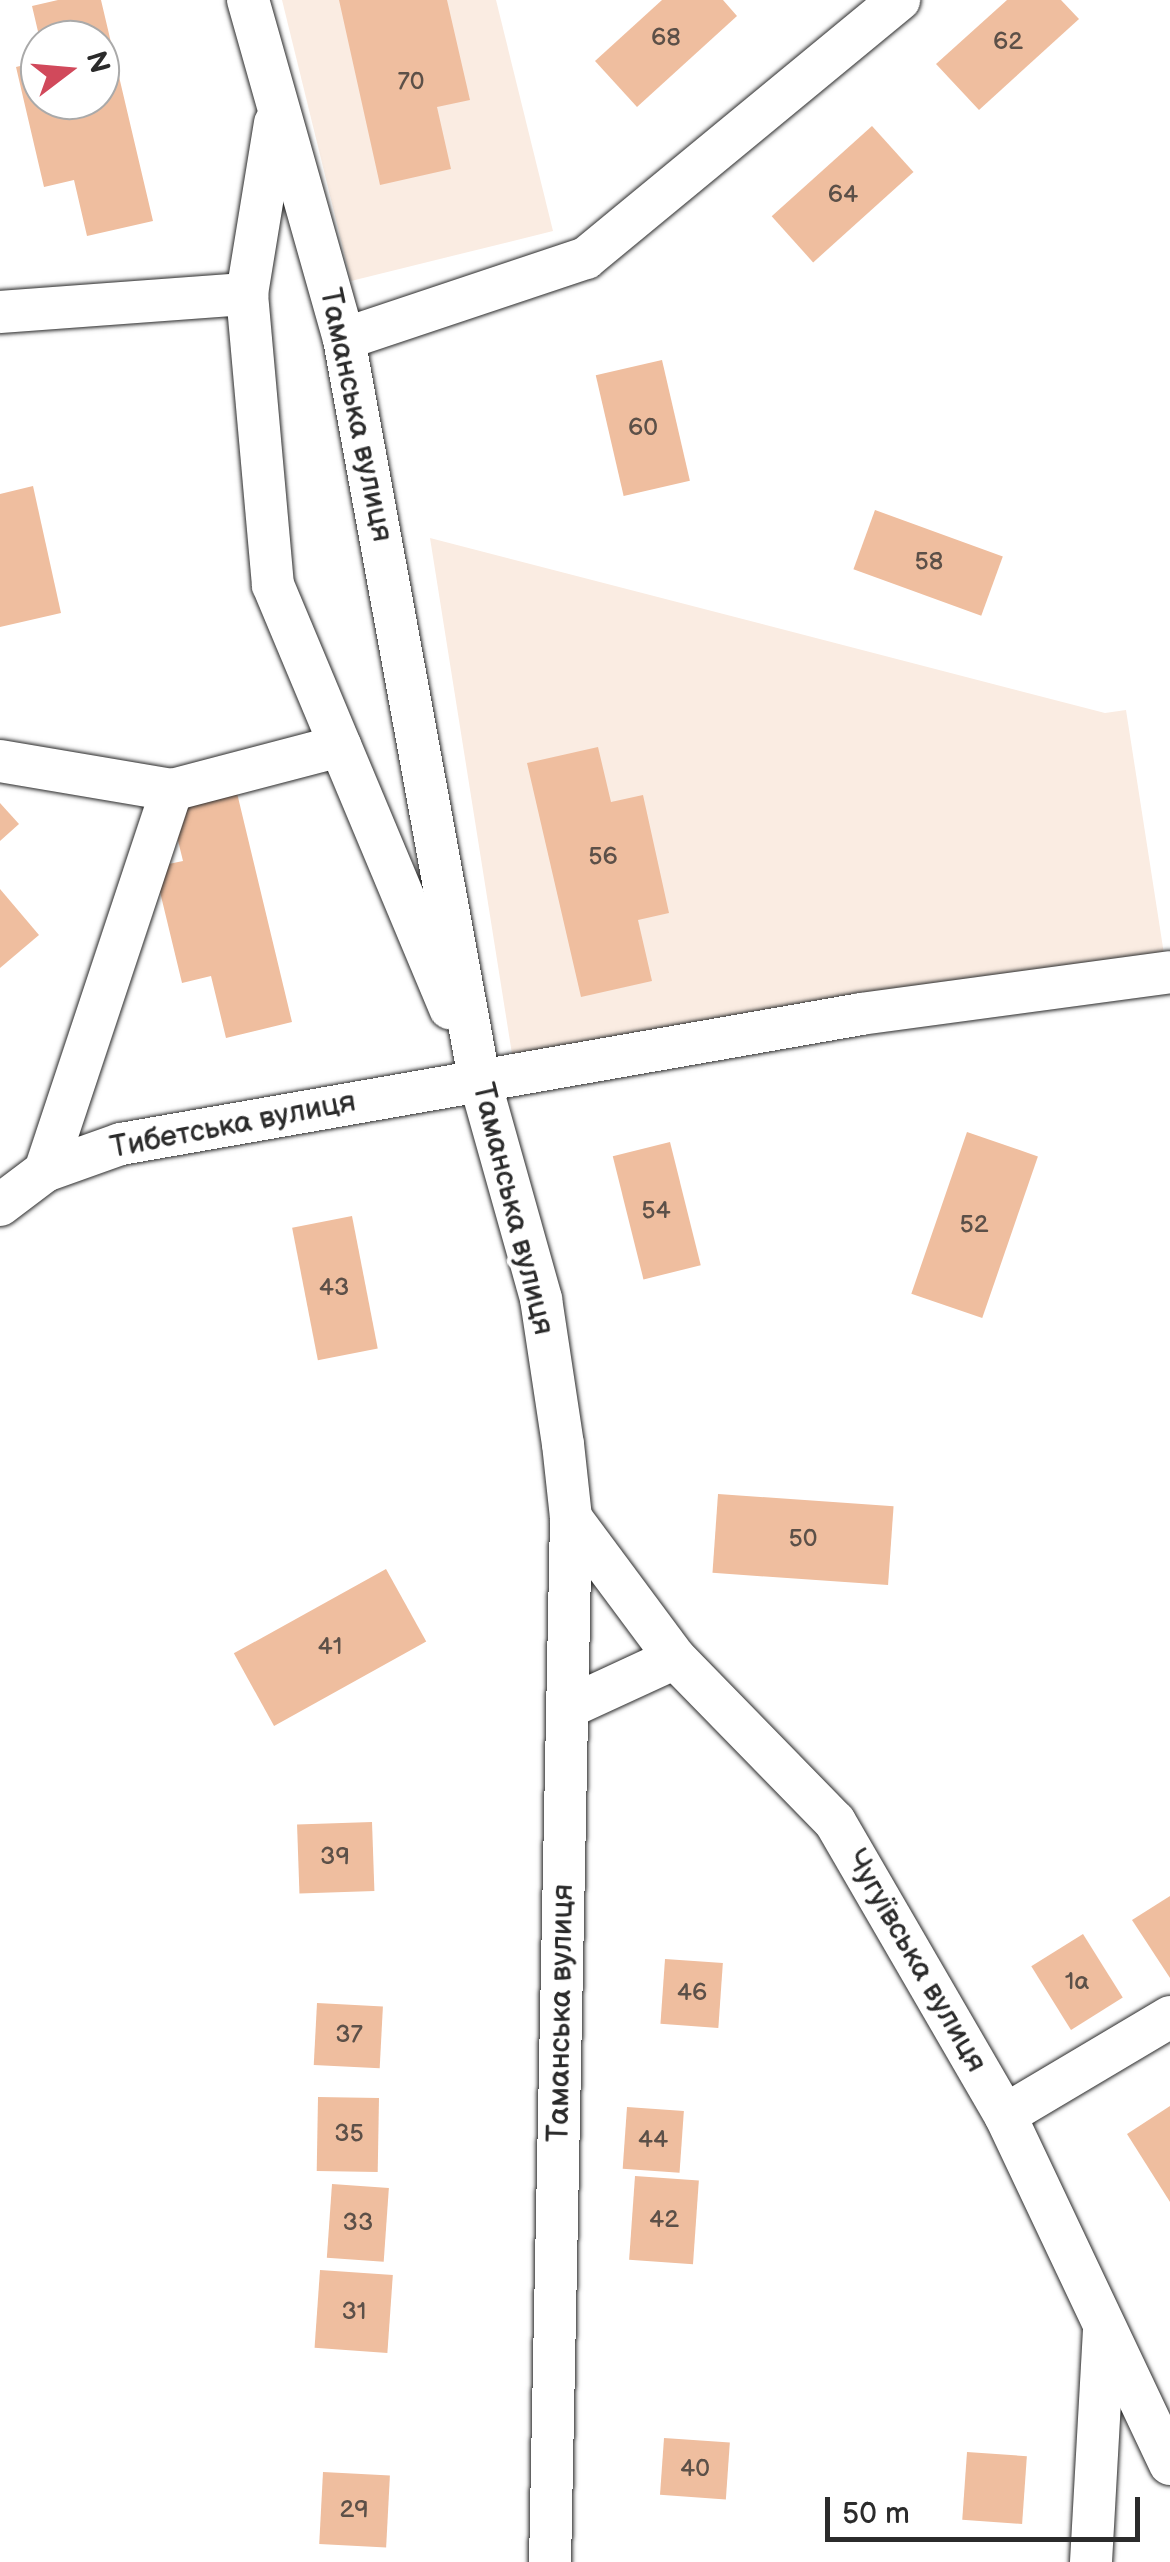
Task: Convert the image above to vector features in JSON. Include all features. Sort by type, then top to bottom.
[{"type":"street","name":"Таманська вулиця","points":[[248,0],[344,340],[479,1078],[541,1299],[570,1518],[550,2562]]},
{"type":"street","points":[[344,340],[586,258],[898,0]]},
{"type":"street","points":[[277,108],[247,294],[273,585],[479,1078]]},
{"type":"street","points":[[0,312],[247,294]]},
{"type":"street","points":[[0,761],[172,790],[340,746]]},
{"type":"street","points":[[45,1170],[172,790]]},
{"type":"street","name":"Тибетська вулиця","points":[[0,1205],[45,1170],[120,1144],[479,1078],[1170,972]]},
{"type":"street","name":"Чугуївська вулиця","points":[[570,1518],[674,1658],[835,1822],[1005,2115],[1170,2464]]},
{"type":"street","points":[[567,1708],[674,1658]]},
{"type":"street","points":[[1005,2115],[1170,2017]]},
{"type":"street","points":[[1091,2562],[1104,2325]]},
{"type":"shaded area","points":[[282,0],[496,0],[553,231],[351,281]]},
{"type":"shaded area","points":[[430,538],[1105,713],[1126,710],[1164,954],[512,1054]]},
{"type":"building","points":[[58,0],[101,0],[106,20],[35,20],[32,6]]},
{"type":"building","points":[[339,0],[447,0],[470,100],[437,107],[451,169],[380,185]]},
{"type":"building","points":[[662,0],[723,0],[737,16],[637,107],[595,61]]},
{"type":"building","points":[[1007,0],[1061,0],[1079,19],[979,110],[936,64]]},
{"type":"building","points":[[120,81],[153,221],[87,236],[74,180],[44,187],[28,120],[120,120]]},
{"type":"building","points":[[872,126],[913,172],[813,262],[772,216]]},
{"type":"building","points":[[662,360],[690,481],[624,496],[596,375]]},
{"type":"building","points":[[33,486],[61,613],[0,627],[0,494]]},
{"type":"building","points":[[875,510],[1003,557],[981,616],[853,569]]},
{"type":"building","points":[[598,747],[611,802],[643,795],[669,913],[638,920],[652,981],[581,997],[527,763]]},
{"type":"building","points":[[237,793],[292,1022],[226,1038],[211,976],[182,983],[154,867],[183,861],[170,808]]},
{"type":"building","points":[[0,803],[19,824],[0,841]]},
{"type":"building","points":[[0,889],[39,935],[0,968]]},
{"type":"building","points":[[967,1132],[1038,1156],[982,1318],[911,1294]]},
{"type":"building","points":[[670,1142],[701,1265],[643,1280],[613,1156]]},
{"type":"building","points":[[352,1216],[378,1349],[318,1360],[292,1228]]},
{"type":"building","points":[[718,1494],[894,1506],[888,1585],[712,1573]]},
{"type":"building","points":[[386,1569],[426,1642],[274,1726],[234,1653]]},
{"type":"building","points":[[372,1822],[374,1891],[299,1894],[297,1825]]},
{"type":"building","points":[[1170,1896],[1170,1978],[1132,1920]]},
{"type":"building","points":[[1083,1934],[1123,1998],[1071,2030],[1031,1966]]},
{"type":"building","points":[[665,1959],[723,1963],[718,2028],[660,2024]]},
{"type":"building","points":[[317,2003],[383,2006],[380,2068],[314,2065]]},
{"type":"building","points":[[318,2097],[379,2098],[378,2172],[317,2171]]},
{"type":"building","points":[[1170,2106],[1170,2202],[1127,2134]]},
{"type":"building","points":[[627,2107],[684,2111],[680,2173],[623,2169]]},
{"type":"building","points":[[635,2176],[699,2180],[693,2264],[629,2260]]},
{"type":"building","points":[[332,2184],[389,2188],[384,2262],[327,2258]]},
{"type":"building","points":[[320,2270],[393,2275],[387,2353],[315,2348]]},
{"type":"building","points":[[664,2438],[730,2443],[726,2499],[660,2495]]},
{"type":"building","points":[[967,2452],[1027,2456],[1022,2524],[962,2520]]},
{"type":"building","points":[[323,2472],[390,2476],[386,2547],[319,2544]]}]
